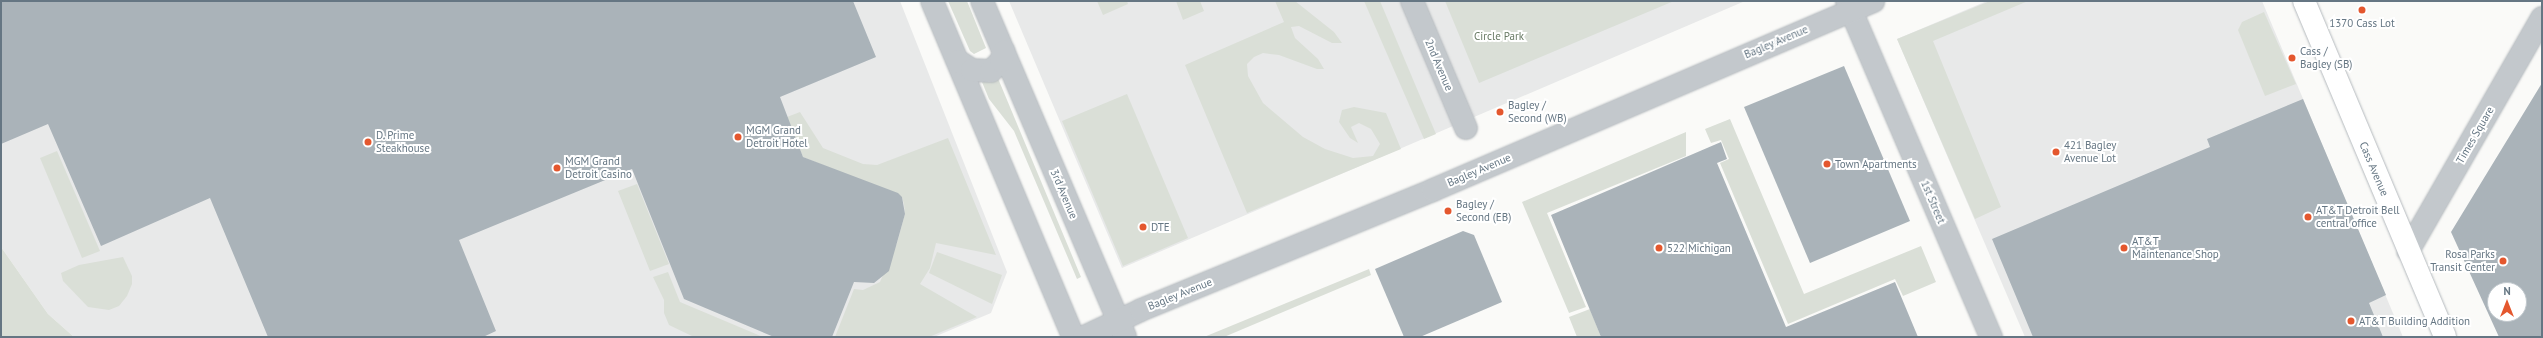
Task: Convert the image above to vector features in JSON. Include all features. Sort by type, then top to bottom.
[{"type":"main road","name":"Cass Avenue","points":[[2304,1],[2408,252],[2445,337]]},
{"type":"street","points":[[932,1],[1073,337]]},
{"type":"street","name":"3rd Avenue","points":[[982,1],[1122,329]]},
{"type":"street","name":"2nd Avenue","points":[[1412,1],[1466,128]]},
{"type":"street","name":"Bagley Avenue","points":[[1084,337],[1122,329],[1849,6],[1873,1]]},
{"type":"street","name":"1st Street","points":[[1849,6],[1991,337]]},
{"type":"street","name":"Times Square","points":[[2408,252],[2542,18]]},
{"type":"street","points":[[958,61],[972,70],[991,71],[1001,61],[1004,51]]},
{"type":"shaded area","points":[[1,1],[900,1],[1007,272],[991,313],[934,337],[74,337],[48,314],[1,247]]},
{"type":"shaded area","points":[[1009,1],[1745,1],[1122,268]]},
{"type":"shaded area","points":[[1987,1],[2262,1],[2403,337],[2025,337],[1897,39]]},
{"type":"green space","points":[[948,1],[967,1],[986,48],[974,54],[970,51]]},
{"type":"green space","points":[[1097,1],[1127,1],[1128,4],[1103,15]]},
{"type":"green space","points":[[1176,1],[1200,1],[1204,11],[1183,20]]},
{"type":"green space","points":[[1275,1],[1295,1],[1334,32],[1342,43],[1332,43],[1299,26],[1291,27],[1295,38],[1318,59],[1324,69],[1317,69],[1279,55],[1263,53],[1254,57],[1247,64],[1248,76],[1263,103],[1303,137],[1325,149],[1353,158],[1373,156],[1380,144],[1371,129],[1359,123],[1351,127],[1358,143],[1350,138],[1339,122],[1342,110],[1354,107],[1386,113],[1401,149],[1247,213],[1185,65],[1284,22]]},
{"type":"green space","points":[[1364,1],[1380,1],[1436,134],[1424,139]]},
{"type":"green space","name":"Circle Park","points":[[1445,1],[1674,1],[1479,83]]},
{"type":"green space","points":[[1990,1],[2028,1],[1933,41],[2001,207],[1975,219],[1897,39]]},
{"type":"green space","points":[[2264,12],[2296,84],[2265,96],[2238,30],[2242,22]]},
{"type":"green space","points":[[997,76],[1081,277],[1077,279],[1014,131],[989,99],[982,82]]},
{"type":"green space","points":[[1127,94],[1188,238],[1123,266],[1062,121]]},
{"type":"green space","points":[[800,112],[823,148],[863,164],[877,165],[948,138],[996,255],[936,243],[930,268],[920,284],[977,317],[929,337],[835,337],[854,289],[863,290],[880,282],[897,243],[905,214],[904,204],[902,197],[803,157],[787,117]]},
{"type":"green space","points":[[1730,119],[1804,294],[1921,246],[1936,282],[1903,296],[1895,279],[1788,324],[1720,163],[1729,159],[1721,140],[1711,143],[1705,129]]},
{"type":"green space","points":[[1686,132],[1686,156],[1547,213],[1586,307],[1569,313],[1522,202]]},
{"type":"green space","points":[[57,151],[100,251],[82,258],[40,158]]},
{"type":"green space","points":[[637,184],[669,264],[650,271],[618,191]]},
{"type":"green space","points":[[1,247],[48,314],[74,337],[2,337]]},
{"type":"green space","points":[[937,252],[1002,275],[992,304],[929,273]]},
{"type":"green space","points":[[123,257],[132,276],[132,284],[127,296],[119,306],[109,310],[88,307],[63,281],[61,273],[79,265]]},
{"type":"green space","points":[[1369,269],[1371,275],[1224,337],[1204,337]]},
{"type":"green space","points":[[668,272],[680,302],[763,337],[694,337],[669,325],[664,313],[664,300],[653,277]]},
{"type":"green space","points":[[1590,309],[1601,337],[1577,337],[1569,317]]},
{"type":"building","name":"MGM Grand Detroit Casino","points":[[1,1],[853,1],[876,57],[780,97],[803,157],[898,193],[902,197],[905,214],[889,271],[874,283],[854,282],[832,337],[774,337],[684,299],[632,169],[459,240],[496,331],[483,337],[268,337],[210,198],[101,246],[48,124],[1,144]]},
{"type":"building","name":"Town Apartments","points":[[1844,66],[1910,221],[1810,263],[1744,107]]},
{"type":"building","name":"Rosa Parks Transit Center","points":[[2542,83],[2542,337],[2499,337],[2492,322],[2527,322],[2527,282],[2487,282],[2487,311],[2451,232]]},
{"type":"building","points":[[2303,99],[2386,295],[2369,303],[2383,337],[2033,337],[1992,239],[2210,147],[2207,139]]},
{"type":"building","name":"522 Michigan","points":[[1721,142],[1727,159],[1717,163],[1786,327],[1895,282],[1918,337],[1601,337],[1551,215]]},
{"type":"building","points":[[1463,231],[1474,235],[1502,302],[1420,337],[1404,337],[1375,269]]},
{"type":"place","name":"1370 Cass Lot","points":[[2362,10]]},
{"type":"place","name":"Cass / Bagley (SB)","points":[[2292,58]]},
{"type":"place","name":"Bagley / Second (WB)","points":[[1500,112]]},
{"type":"place","name":"MGM Grand Detroit Hotel","points":[[738,137]]},
{"type":"place","name":"D. Prime Steakhouse","points":[[368,142]]},
{"type":"place","name":"421 Bagley Avenue Lot","points":[[2056,152]]},
{"type":"place","name":"Town Apartments","points":[[1827,164]]},
{"type":"place","name":"MGM Grand Detroit Casino","points":[[557,168]]},
{"type":"place","name":"Bagley / Second (EB)","points":[[1448,211]]},
{"type":"place","name":"AT&T Detroit Bell central office","points":[[2308,217]]},
{"type":"place","name":"DTE","points":[[1143,227]]},
{"type":"place","name":"522 Michigan","points":[[1659,248]]},
{"type":"place","name":"AT&T Maintenance Shop","points":[[2124,248]]},
{"type":"place","name":"Rosa Parks Transit Center","points":[[2503,261]]},
{"type":"place","name":"AT&T Building Addition","points":[[2351,321]]}]
